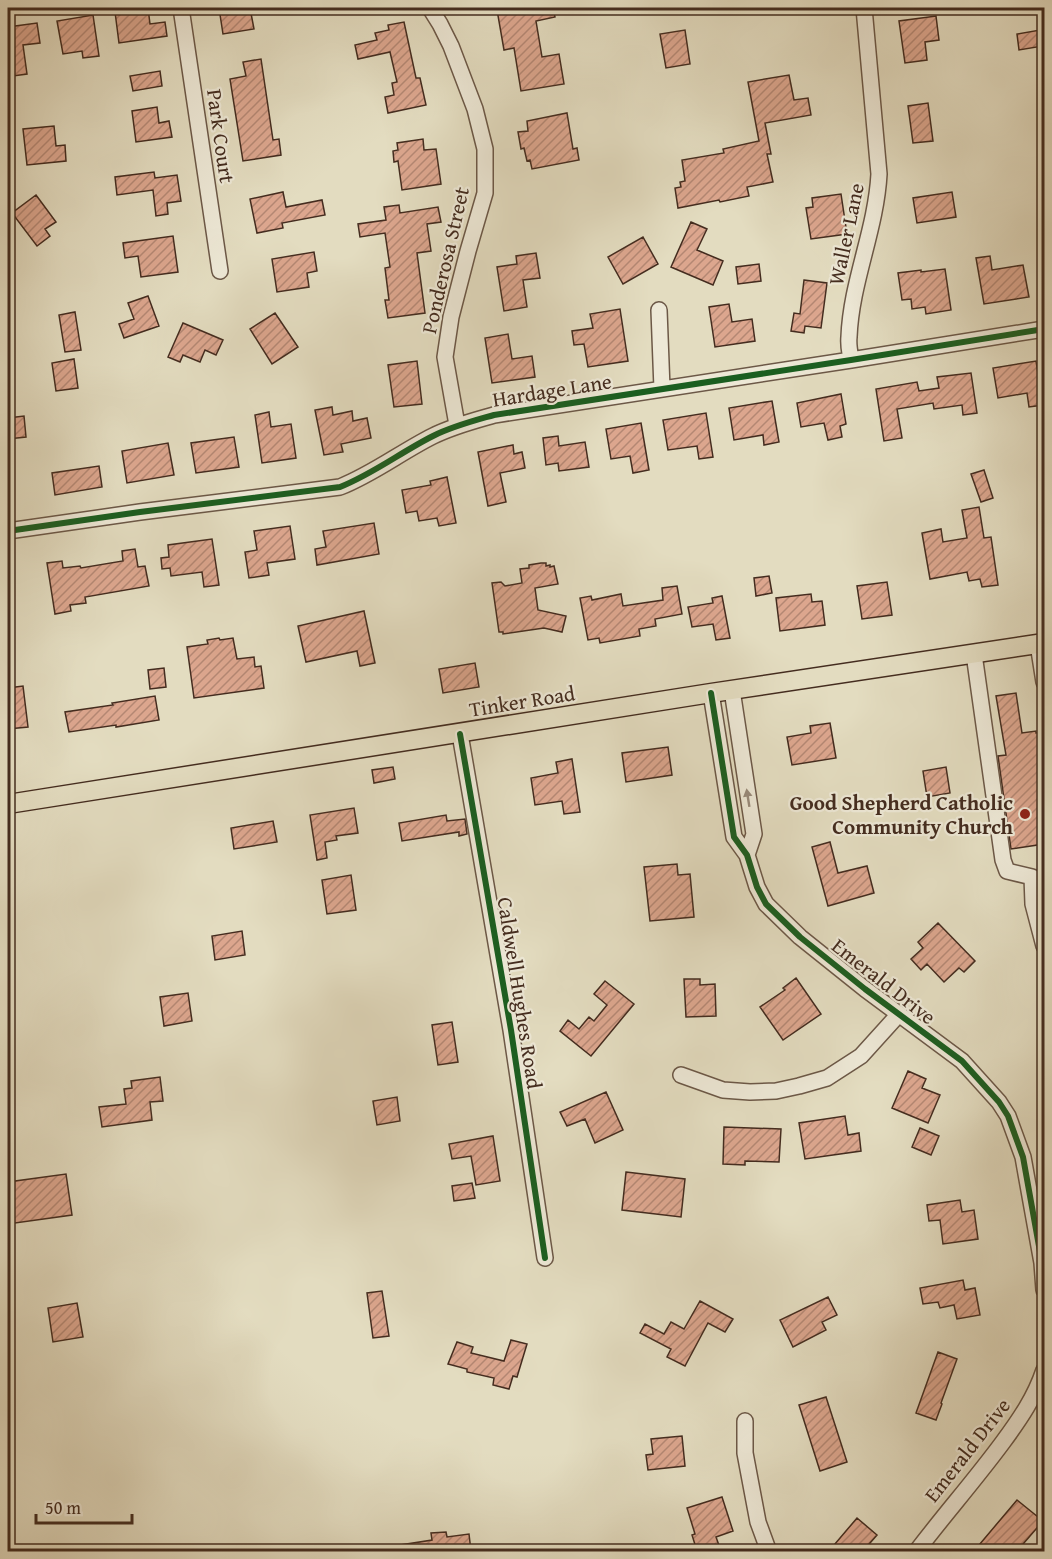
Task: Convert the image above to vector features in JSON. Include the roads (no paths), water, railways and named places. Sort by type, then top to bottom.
[{"type":"main road","name":"Tinker Road","points":[[8,804],[711,693],[1041,644]]},
{"type":"street","name":"Park Court","points":[[181,8],[220,271]]},
{"type":"street","name":"Ponderosa Street","points":[[430,8],[451,46],[475,109],[485,149],[485,193],[451,316],[445,357],[457,425]]},
{"type":"street","name":"Waller Lane","points":[[851,360],[849,339],[853,301],[878,197],[879,174],[864,8]]},
{"type":"street","points":[[658,310],[663,389]]},
{"type":"street","name":"Hardage Lane","points":[[8,531],[340,487],[358,480],[457,425],[494,415],[1044,329]]},
{"type":"street","points":[[1041,644],[1044,682]]},
{"type":"street","points":[[974,654],[1003,860],[1007,871],[1032,878],[1033,904],[1044,946]]},
{"type":"street","name":"Emerald Drive","points":[[732,690],[754,834],[747,855]]},
{"type":"street","name":"Emerald Drive","points":[[711,693],[734,837],[747,855],[757,887],[766,904],[800,937],[962,1061],[999,1102],[1008,1116],[1023,1157],[1042,1263],[1044,1290]]},
{"type":"street","name":"Caldwell Hughes Road","points":[[460,734],[511,1030],[545,1258]]},
{"type":"street","points":[[681,1075],[723,1090],[776,1091],[799,1086],[827,1078],[861,1056],[899,1014]]},
{"type":"street","name":"Emerald Drive","points":[[916,1551],[977,1478],[1025,1412],[1039,1386],[1044,1370]]},
{"type":"street","points":[[745,1421],[745,1453],[758,1522],[769,1551]]},
{"type":"place","name":"Good Shepherd Catholic Community Church","points":[[1025,814]]}]
